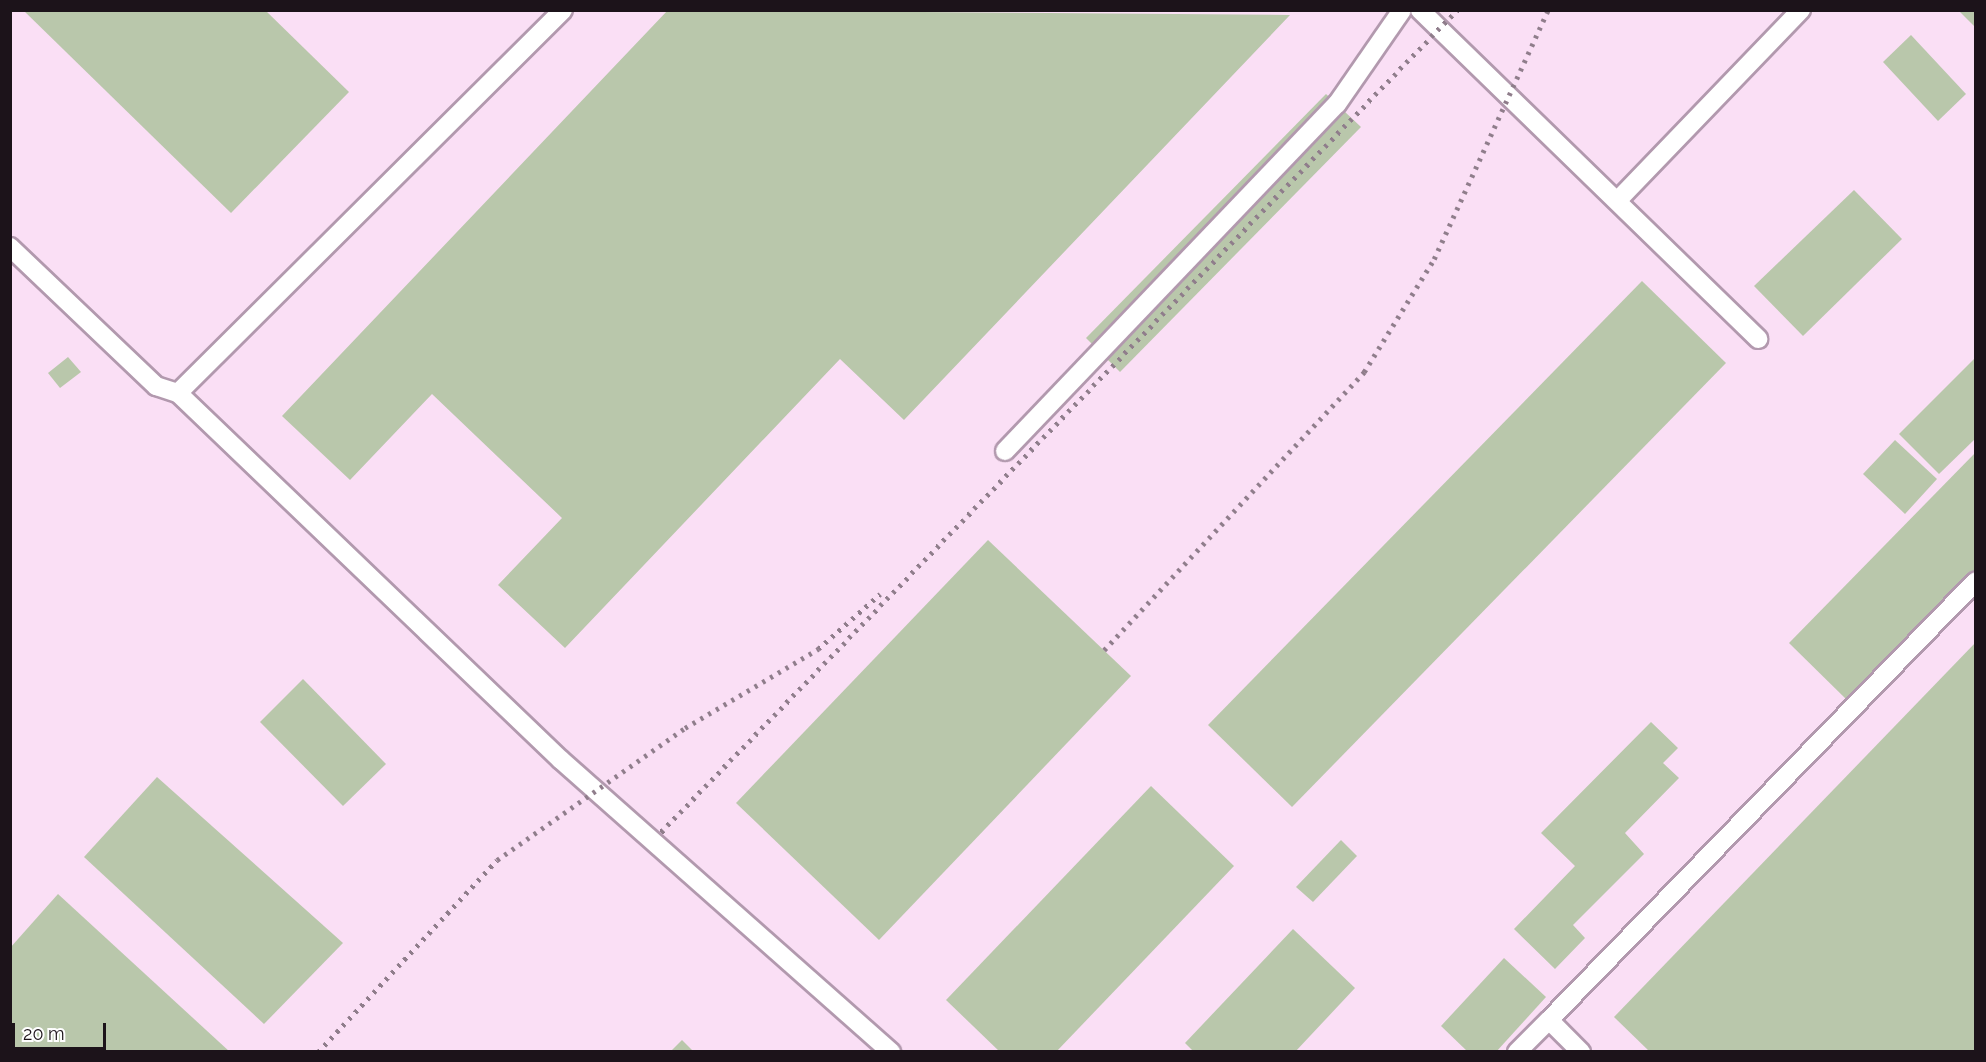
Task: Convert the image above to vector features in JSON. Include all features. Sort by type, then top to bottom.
[{"type":"lane","points":[[178,393],[563,10]]},
{"type":"lane","points":[[1005,451],[1337,104],[1402,10]]},
{"type":"lane","points":[[1420,10],[1618,200],[1758,339]]},
{"type":"lane","points":[[1618,200],[1801,10]]},
{"type":"lane","points":[[10,247],[156,386],[178,393],[561,760],[891,1052]]},
{"type":"lane","points":[[1517,1052],[1976,581]]},
{"type":"lane","points":[[1549,1020],[1581,1052]]},
{"type":"building","points":[[23,10],[265,10],[349,92],[231,213]]},
{"type":"building","points":[[668,10],[1290,15],[904,420],[840,359],[565,648],[498,585],[562,518],[432,394],[350,480],[282,416]]},
{"type":"building","points":[[1958,10],[1976,10],[1976,28]]},
{"type":"building","points":[[1911,35],[1966,94],[1938,121],[1883,62]]},
{"type":"building","points":[[1326,94],[1361,127],[1120,372],[1086,338]]},
{"type":"building","points":[[1854,190],[1902,239],[1803,336],[1754,286]]},
{"type":"building","points":[[1642,281],[1726,363],[1292,807],[1208,725]]},
{"type":"building","points":[[68,357],[81,372],[60,388],[48,373]]},
{"type":"building","points":[[1976,357],[1976,438],[1939,474],[1899,434]]},
{"type":"building","points":[[1895,440],[1937,479],[1905,514],[1863,474]]},
{"type":"building","points":[[1976,452],[1976,570],[1848,701],[1789,643]]},
{"type":"building","points":[[988,540],[1131,676],[879,940],[736,803]]},
{"type":"building","points":[[1976,642],[1976,1052],[1650,1052],[1614,1017]]},
{"type":"building","points":[[303,679],[386,764],[343,806],[260,722]]},
{"type":"building","points":[[1651,722],[1678,748],[1663,763],[1679,778],[1625,833],[1644,854],[1573,925],[1585,938],[1555,969],[1514,929],[1575,866],[1541,833]]},
{"type":"building","points":[[157,777],[343,943],[264,1024],[84,857]]},
{"type":"building","points":[[1151,786],[1234,866],[1056,1052],[1000,1052],[946,1000]]},
{"type":"building","points":[[1341,840],[1357,856],[1313,902],[1296,887]]},
{"type":"building","points":[[58,894],[230,1052],[10,1052],[10,948]]},
{"type":"building","points":[[1293,929],[1355,988],[1295,1052],[1194,1052],[1185,1043]]},
{"type":"building","points":[[1504,958],[1546,997],[1496,1052],[1468,1052],[1441,1026]]},
{"type":"building","points":[[682,1040],[694,1052],[670,1052]]},
{"type":"railway","points":[[661,832],[1457,10]]},
{"type":"railway","points":[[1104,650],[1364,372],[1434,259],[1548,10]]},
{"type":"railway","points":[[318,1052],[497,860],[685,728],[818,649],[880,594]]}]
